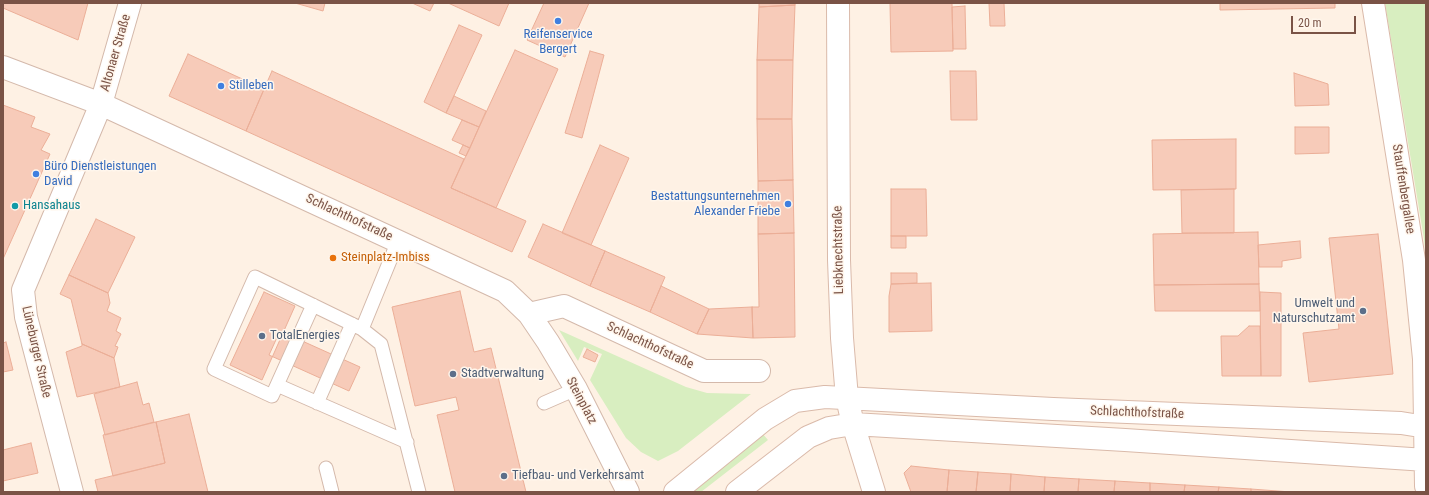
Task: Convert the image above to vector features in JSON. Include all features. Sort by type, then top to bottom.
[{"type":"street","name":"Altonaer Straße","points":[[101,104],[130,3]]},
{"type":"street","name":"Liebknechtstraße","points":[[838,3],[840,315],[847,398],[853,424],[874,492]]},
{"type":"street","name":"Stauffenbergallee","points":[[1373,3],[1414,260],[1424,376],[1426,427]]},
{"type":"street","name":"Schlachthofstraße","points":[[3,67],[101,104],[505,291],[529,314],[564,306],[704,371],[759,371]]},
{"type":"street","name":"Lüneburger Straße","points":[[72,492],[26,317],[23,290],[101,104]]},
{"type":"street","name":"Steinplatz","points":[[529,314],[576,389],[628,492]]},
{"type":"street","name":"Schlachthofstraße","points":[[675,492],[765,419],[780,409],[795,402],[826,397],[1045,409],[1393,423],[1426,427]]},
{"type":"street","name":"Schlachthofstraße","points":[[737,492],[808,437],[829,428],[853,424],[1117,439],[1426,460]]},
{"type":"street","points":[[1426,427],[1426,486]]},
{"type":"lane","points":[[317,403],[357,326],[398,241]]},
{"type":"lane","points":[[313,305],[272,396],[214,369],[255,277],[357,326],[381,344],[419,492]]},
{"type":"lane","points":[[277,385],[407,442]]},
{"type":"lane","points":[[544,402],[576,389]]},
{"type":"lane","points":[[326,468],[332,492]]},
{"type":"green space","points":[[1385,3],[1426,3],[1426,257],[1424,239]]},
{"type":"green space","points":[[559,330],[686,387],[707,393],[751,394],[678,451],[658,461],[641,452],[626,438],[590,380],[602,354],[584,347],[578,361]]},
{"type":"green space","points":[[762,433],[768,440],[701,492],[688,492]]},
{"type":"building","points":[[3,3],[88,3],[78,40],[3,8]]},
{"type":"building","points":[[295,3],[325,3],[323,11]]},
{"type":"building","points":[[412,3],[434,3],[430,11]]},
{"type":"building","points":[[448,3],[509,3],[499,26]]},
{"type":"building","name":"Reifenservice Bergert","points":[[544,3],[589,3],[565,57],[527,40]]},
{"type":"building","points":[[759,3],[795,3],[795,5],[759,7]]},
{"type":"building","points":[[890,3],[952,3],[953,51],[891,52]]},
{"type":"building","points":[[989,3],[1004,3],[1005,26],[990,26]]},
{"type":"building","points":[[1220,3],[1335,3],[1335,8],[1220,10]]},
{"type":"building","points":[[795,5],[793,60],[757,60],[759,7]]},
{"type":"building","points":[[965,6],[966,49],[953,49],[952,7]]},
{"type":"building","points":[[459,25],[482,35],[446,113],[424,102]]},
{"type":"building","points":[[515,50],[558,69],[496,208],[451,188]]},
{"type":"building","points":[[590,51],[604,55],[582,138],[565,133]]},
{"type":"building","points":[[188,54],[264,89],[246,131],[169,96]]},
{"type":"building","points":[[757,60],[793,60],[792,119],[757,119]]},
{"type":"building","points":[[272,71],[464,159],[451,188],[526,221],[512,252],[246,131]]},
{"type":"building","points":[[950,71],[976,71],[977,120],[951,120]]},
{"type":"building","points":[[1294,73],[1328,84],[1329,105],[1295,106]]},
{"type":"building","points":[[454,96],[486,111],[479,127],[446,113]]},
{"type":"building","name":"Hansahaus","points":[[3,105],[35,117],[31,127],[50,134],[41,150],[50,154],[3,259]]},
{"type":"building","points":[[757,119],[792,119],[793,180],[758,181]]},
{"type":"building","points":[[462,120],[479,127],[470,148],[452,140]]},
{"type":"building","points":[[1295,127],[1329,127],[1329,153],[1295,154]]},
{"type":"building","points":[[1236,139],[1236,189],[1153,190],[1152,140]]},
{"type":"building","points":[[463,145],[470,148],[466,156],[459,153]]},
{"type":"building","points":[[600,145],[629,158],[591,245],[562,233]]},
{"type":"building","points":[[793,180],[794,233],[758,234],[758,181]]},
{"type":"building","points":[[891,189],[926,189],[927,236],[891,236]]},
{"type":"building","points":[[1234,189],[1234,233],[1182,233],[1181,190]]},
{"type":"building","points":[[96,219],[135,237],[108,293],[69,275]]},
{"type":"building","points":[[543,224],[605,251],[590,286],[528,257]]},
{"type":"building","points":[[1258,232],[1259,284],[1154,285],[1153,234]]},
{"type":"building","points":[[794,233],[795,337],[753,338],[752,307],[759,307],[758,234]]},
{"type":"building","points":[[1378,234],[1393,374],[1309,382],[1303,333],[1339,329],[1329,238]]},
{"type":"building","points":[[891,236],[906,236],[906,248],[891,248]]},
{"type":"building","points":[[1300,241],[1301,258],[1282,261],[1282,267],[1259,267],[1258,245]]},
{"type":"building","points":[[605,251],[665,277],[650,312],[590,286]]},
{"type":"building","points":[[891,273],[917,273],[917,283],[891,284]]},
{"type":"building","points":[[69,275],[108,293],[110,303],[107,311],[121,318],[116,331],[121,334],[115,346],[118,347],[114,358],[82,344],[71,299],[60,294]]},
{"type":"building","points":[[931,283],[932,331],[889,332],[889,296],[891,284]]},
{"type":"building","points":[[1259,284],[1260,311],[1155,311],[1154,285]]},
{"type":"building","points":[[661,286],[709,309],[697,334],[650,312]]},
{"type":"building","name":"Stadtverwaltung","points":[[460,291],[474,352],[491,348],[526,492],[455,492],[437,415],[459,410],[456,397],[415,406],[392,307]]},
{"type":"building","points":[[264,292],[295,306],[262,380],[230,365]]},
{"type":"building","points":[[1260,292],[1281,293],[1281,376],[1261,376]]},
{"type":"building","points":[[752,307],[753,338],[697,334],[709,309]]},
{"type":"building","points":[[1249,326],[1260,326],[1261,376],[1222,376],[1221,336],[1238,336]]},
{"type":"building","points":[[280,331],[360,367],[349,391],[269,355]]},
{"type":"building","points":[[6,342],[13,370],[3,372],[3,343]]},
{"type":"building","points":[[82,344],[114,358],[120,387],[77,397],[66,352],[82,346]]},
{"type":"building","points":[[587,349],[598,355],[595,362],[583,357]]},
{"type":"building","points":[[137,382],[143,405],[149,403],[154,422],[105,435],[94,394]]},
{"type":"building","points":[[189,414],[208,492],[98,492],[95,480],[165,463],[156,422]]},
{"type":"building","points":[[156,422],[165,463],[113,476],[103,435]]},
{"type":"building","points":[[31,443],[38,473],[3,481],[3,450]]},
{"type":"building","points":[[911,466],[949,470],[947,492],[911,492],[904,473]]},
{"type":"building","points":[[949,470],[978,472],[976,492],[947,492]]},
{"type":"building","points":[[978,472],[1011,474],[1010,492],[976,492]]},
{"type":"building","points":[[1011,474],[1045,477],[1044,492],[1010,492]]},
{"type":"building","points":[[1045,477],[1079,479],[1078,492],[1044,492]]},
{"type":"building","points":[[1079,479],[1115,481],[1114,492],[1078,492]]},
{"type":"building","points":[[1115,481],[1150,483],[1150,492],[1114,492]]},
{"type":"building","points":[[1150,483],[1185,485],[1184,492],[1150,492]]},
{"type":"building","points":[[1185,485],[1219,487],[1218,492],[1184,492]]},
{"type":"building","points":[[1219,487],[1251,489],[1251,492],[1218,492]]},
{"type":"building","points":[[1251,489],[1291,492],[1251,492]]},
{"type":"place","name":"Reifenservice Bergert","points":[[558,21]]},
{"type":"place","name":"Stilleben","points":[[221,86]]},
{"type":"place","name":"Büro Dienstleistungen David","points":[[36,174]]},
{"type":"place","name":"Bestattungsunternehmen Alexander Friebe","points":[[788,204]]},
{"type":"place","name":"Hansahaus","points":[[15,206]]},
{"type":"place","name":"Steinplatz-Imbiss","points":[[333,258]]},
{"type":"place","name":"Umwelt und Naturschutzamt","points":[[1363,311]]},
{"type":"place","name":"TotalEnergies","points":[[262,336]]},
{"type":"place","name":"Stadtverwaltung","points":[[453,374]]},
{"type":"place","name":"Tiefbau- und Verkehrsamt","points":[[504,476]]}]
